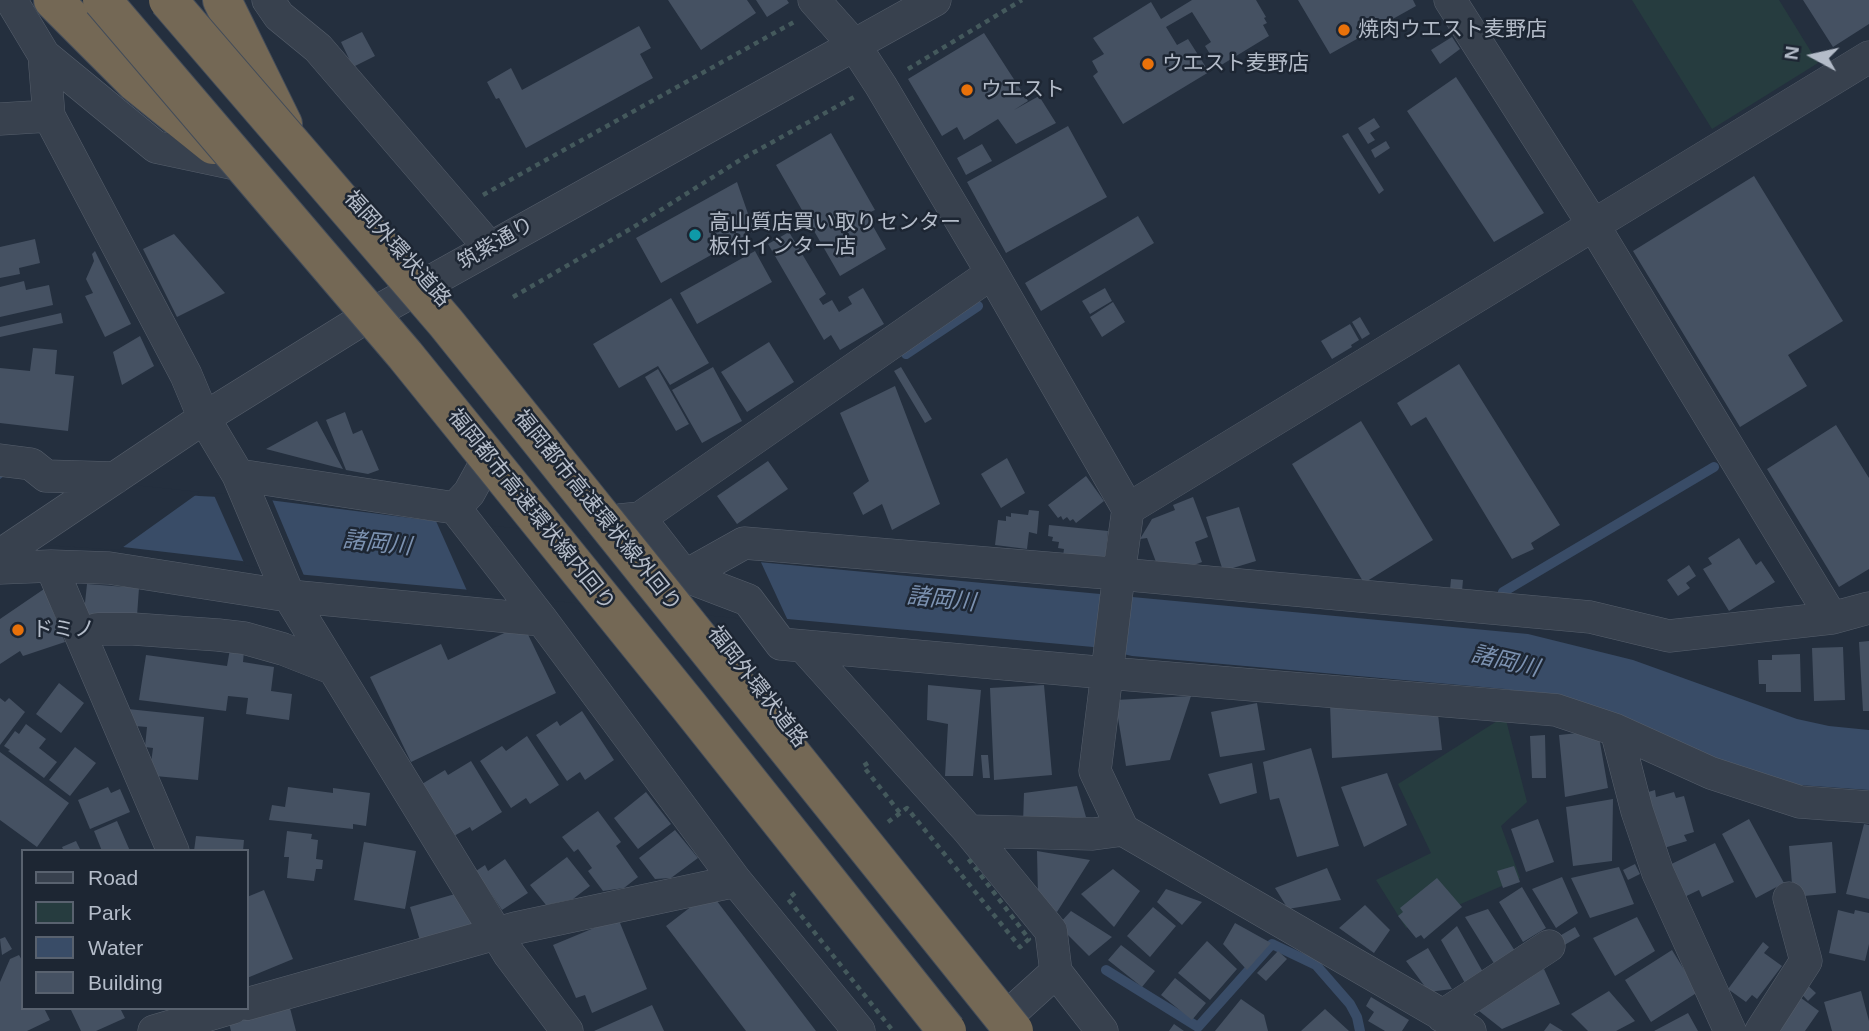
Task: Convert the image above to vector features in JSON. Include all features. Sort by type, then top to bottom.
[{"type":"highway","points":[[53,0],[136,83],[237,164]]},
{"type":"highway","points":[[94,0],[237,164],[365,318],[490,454],[648,660],[787,828],[946,1031]]},
{"type":"highway","name":"福岡都市高速環状線内回り","points":[[102,0],[405,355],[688,705],[946,1031]]},
{"type":"highway","name":"福岡都市高速環状線外回り","points":[[168,0],[446,323],[1019,1024]]},
{"type":"highway","name":"福岡外環状道路","points":[[175,0],[284,127],[430,282],[630,519],[712,629],[1019,1024]]},
{"type":"highway","points":[[222,0],[284,127]]},
{"type":"street","points":[[11,0],[44,55],[156,147],[237,164]]},
{"type":"street","points":[[268,0],[279,16],[318,48],[489,247]]},
{"type":"street","name":"筑紫通り","points":[[2,558],[204,418],[365,318],[935,0]]},
{"type":"street","points":[[1450,0],[1594,226],[1832,618]]},
{"type":"street","points":[[817,4],[855,46],[881,86],[1128,509],[1095,771],[1123,830],[1470,1031]]},
{"type":"street","points":[[44,55],[49,116],[186,375],[204,418],[239,481],[289,596],[509,954],[567,1031]]},
{"type":"street","points":[[1128,509],[1869,57]]},
{"type":"street","points":[[0,119],[49,116]]},
{"type":"street","points":[[992,273],[630,519],[685,576],[748,600],[781,644],[1556,710],[1616,730],[1711,773],[1800,802],[1869,807]]},
{"type":"street","points":[[455,508],[469,493],[490,454]]},
{"type":"street","points":[[0,460],[30,464],[46,476],[114,479]]},
{"type":"street","points":[[239,481],[455,508],[736,881],[859,1031]]},
{"type":"street","points":[[685,576],[744,543],[1590,617],[1669,636],[1832,618],[1869,608]]},
{"type":"street","points":[[2,558],[51,566],[109,568],[289,596],[542,620]]},
{"type":"street","points":[[51,566],[172,849]]},
{"type":"street","points":[[80,634],[98,629],[132,629],[231,636],[283,649],[334,669]]},
{"type":"street","points":[[803,646],[969,831],[1051,931],[1056,972],[1102,1031]]},
{"type":"street","points":[[1616,730],[1637,811],[1658,873],[1730,1031]]},
{"type":"street","points":[[969,831],[1093,834],[1123,830]]},
{"type":"street","points":[[248,1004],[516,928],[736,881]]},
{"type":"street","points":[[1761,1031],[1807,961],[1789,898]]},
{"type":"street","points":[[1441,1016],[1549,946]]},
{"type":"street","points":[[1019,1024],[1056,972]]},
{"type":"street","points":[[160,1022],[222,1010]]},
{"type":"path","points":[[513,297],[632,228],[740,160],[864,92],[881,86],[1022,0]]},
{"type":"path","points":[[454,208],[486,193],[817,4]]},
{"type":"green space","points":[[1632,0],[1779,0],[1818,63],[1712,129]]},
{"type":"green space","points":[[1505,716],[1527,802],[1501,826],[1520,878],[1406,928],[1376,880],[1431,853],[1398,784]]},
{"type":"water","name":"諸岡川","points":[[0,475],[199,496],[261,499],[758,562],[1528,634],[1633,660],[1797,719],[1869,730],[1869,790],[1799,785],[1756,776],[1565,700],[1505,689],[1132,656],[1093,647],[296,574],[242,561],[123,547],[0,538]]},
{"type":"pier","points":[[10,472],[200,492],[119,550],[0,542],[0,479]]},
{"type":"pier","points":[[213,493],[271,497],[305,578],[245,565]]},
{"type":"pier","points":[[436,521],[759,558],[789,623],[468,593]]},
{"type":"building","points":[[668,0],[747,0],[756,13],[701,50]]},
{"type":"building","points":[[756,0],[787,0],[789,3],[767,17]]},
{"type":"building","name":"ウエスト麦野店","points":[[1192,0],[1256,0],[1266,17],[1264,18],[1267,23],[1263,25],[1269,36],[1218,67],[1205,46],[1211,42],[1192,12],[1166,27],[1177,45],[1188,39],[1209,72],[1123,124],[1093,76],[1098,72],[1092,61],[1104,54],[1093,38],[1151,2],[1161,19]]},
{"type":"building","name":"焼肉ウエスト麦野店","points":[[1298,0],[1413,0],[1416,6],[1330,54]]},
{"type":"building","points":[[1803,0],[1869,0],[1869,24],[1833,47]]},
{"type":"building","points":[[639,26],[651,48],[640,54],[653,78],[526,148],[499,98],[496,99],[487,82],[511,68],[522,90]]},
{"type":"building","points":[[362,32],[375,56],[353,67],[341,42]]},
{"type":"building","name":"ウエスト","points":[[984,33],[1028,101],[1014,110],[1039,96],[1056,123],[1016,144],[998,119],[964,140],[957,127],[942,136],[908,79]]},
{"type":"building","points":[[1452,37],[1460,49],[1440,64],[1431,50]]},
{"type":"building","points":[[1456,77],[1544,213],[1494,242],[1407,111]]},
{"type":"building","points":[[1374,118],[1380,127],[1370,133],[1375,140],[1368,144],[1358,128]]},
{"type":"building","points":[[1068,126],[1107,197],[1006,253],[967,182]]},
{"type":"building","points":[[831,133],[875,210],[866,214],[886,249],[840,276],[776,165]]},
{"type":"building","points":[[1348,133],[1384,190],[1379,194],[1342,136]]},
{"type":"building","points":[[1386,141],[1390,148],[1375,158],[1371,150]]},
{"type":"building","points":[[982,144],[992,161],[966,175],[957,158]]},
{"type":"building","points":[[1754,176],[1843,321],[1788,355],[1807,386],[1740,427],[1633,251]]},
{"type":"building","name":"高山質店買い取りセンター 板付インター店","points":[[737,182],[754,231],[661,283],[636,238]]},
{"type":"building","points":[[1138,216],[1154,243],[1041,311],[1025,283]]},
{"type":"building","points":[[789,232],[826,294],[819,299],[823,305],[832,300],[839,312],[852,304],[848,297],[863,288],[884,324],[840,350],[831,335],[824,340],[768,244]]},
{"type":"building","points":[[174,234],[225,293],[177,317],[143,249]]},
{"type":"building","points":[[35,239],[40,263],[19,268],[20,274],[0,278],[0,247]]},
{"type":"building","points":[[95,251],[131,324],[105,337],[85,296],[93,293],[86,279],[94,261],[92,254]]},
{"type":"building","points":[[755,251],[772,282],[697,324],[680,293]]},
{"type":"building","points":[[24,281],[26,290],[49,285],[53,305],[0,317],[0,287]]},
{"type":"building","points":[[1105,288],[1112,301],[1090,314],[1082,301]]},
{"type":"building","points":[[671,298],[709,363],[670,385],[658,366],[619,388],[593,344]]},
{"type":"building","points":[[1113,302],[1125,322],[1102,337],[1090,317]]},
{"type":"building","points":[[61,313],[63,323],[0,337],[0,327]]},
{"type":"building","points":[[1360,317],[1370,334],[1362,339],[1352,322]]},
{"type":"building","points":[[1350,324],[1359,340],[1332,359],[1321,341]]},
{"type":"building","points":[[140,336],[154,366],[122,385],[113,352]]},
{"type":"building","points":[[769,342],[794,382],[747,412],[721,372]]},
{"type":"building","points":[[33,348],[57,350],[55,374],[74,376],[68,431],[0,423],[0,368],[30,371]]},
{"type":"building","points":[[1459,364],[1560,525],[1531,543],[1534,549],[1512,559],[1426,417],[1411,426],[1397,403]]},
{"type":"building","points":[[713,367],[742,421],[702,443],[672,390]]},
{"type":"building","points":[[901,367],[932,419],[925,423],[894,371]]},
{"type":"building","points":[[658,369],[689,424],[676,431],[645,377]]},
{"type":"building","points":[[895,386],[940,504],[892,530],[882,504],[863,515],[853,493],[869,481],[840,413]]},
{"type":"building","points":[[345,412],[353,434],[362,430],[379,470],[368,474],[346,470],[326,420]]},
{"type":"building","points":[[317,421],[343,469],[266,449]]},
{"type":"building","points":[[1361,421],[1433,540],[1364,583],[1292,464]]},
{"type":"building","points":[[1836,425],[1869,478],[1869,569],[1839,587],[1767,469]]},
{"type":"building","points":[[1007,458],[1025,493],[1001,508],[981,474]]},
{"type":"building","points":[[768,461],[788,489],[737,524],[717,496]]},
{"type":"building","points":[[1086,476],[1104,501],[1076,523],[1067,517],[1063,520],[1061,516],[1058,518],[1048,505]]},
{"type":"building","points":[[1193,497],[1208,537],[1195,542],[1202,562],[1181,570],[1178,563],[1159,570],[1147,538],[1140,539],[1152,519],[1175,510],[1173,505]]},
{"type":"building","points":[[1239,507],[1256,561],[1223,571],[1206,517]]},
{"type":"building","points":[[1029,510],[1039,511],[1037,534],[1029,532],[1027,549],[995,545],[998,520],[1006,521],[1006,516],[1011,517],[1011,513],[1028,515]]},
{"type":"building","points":[[1049,525],[1108,531],[1105,561],[1063,556],[1064,549],[1058,548],[1059,542],[1052,541],[1053,537],[1048,536]]},
{"type":"building","points":[[1739,538],[1756,565],[1761,561],[1775,582],[1729,611],[1703,569],[1712,564],[1708,558]]},
{"type":"building","points":[[1689,565],[1696,576],[1686,583],[1690,588],[1678,596],[1667,580]]},
{"type":"building","points":[[1451,579],[1463,580],[1462,591],[1450,590]]},
{"type":"building","points":[[87,584],[139,588],[137,616],[83,622]]},
{"type":"building","points":[[44,589],[65,642],[23,656],[20,651],[0,664],[0,619]]},
{"type":"building","points":[[523,624],[556,693],[411,762],[370,677],[441,644],[448,660]]},
{"type":"building","points":[[1869,641],[1869,711],[1863,711],[1859,642]]},
{"type":"building","points":[[1843,647],[1845,700],[1814,701],[1812,648]]},
{"type":"building","points":[[230,649],[244,651],[243,662],[274,667],[271,691],[292,694],[289,720],[246,714],[248,698],[228,696],[226,711],[139,700],[146,655],[227,666]]},
{"type":"building","points":[[1800,654],[1801,692],[1766,692],[1766,684],[1759,684],[1758,660],[1772,660],[1772,655]]},
{"type":"building","points":[[59,683],[84,703],[61,733],[36,714]]},
{"type":"building","points":[[928,685],[981,690],[973,776],[945,776],[948,724],[927,720]]},
{"type":"building","points":[[1044,685],[1052,775],[994,780],[990,688]]},
{"type":"building","points":[[1191,696],[1170,760],[1126,766],[1115,700]]},
{"type":"building","points":[[0,698],[5,702],[9,698],[25,712],[0,745]]},
{"type":"building","points":[[1257,703],[1265,750],[1220,757],[1211,712]]},
{"type":"building","points":[[1330,704],[1438,714],[1442,750],[1332,758]]},
{"type":"building","points":[[128,709],[204,717],[198,780],[155,776],[151,763],[153,748],[145,747],[147,727],[135,726]]},
{"type":"building","points":[[582,711],[614,760],[585,780],[580,772],[567,781],[536,735],[557,721],[560,726]]},
{"type":"building","points":[[26,724],[46,739],[39,748],[57,762],[44,778],[4,746],[15,731],[19,734]]},
{"type":"building","points":[[1598,731],[1608,788],[1565,797],[1559,735]]},
{"type":"building","points":[[1545,735],[1546,778],[1532,778],[1530,736]]},
{"type":"building","points":[[527,736],[559,785],[530,804],[526,798],[511,808],[480,761],[502,746],[506,751]]},
{"type":"building","points":[[75,747],[96,763],[70,796],[49,780]]},
{"type":"building","points":[[1311,748],[1339,846],[1297,857],[1279,798],[1270,800],[1263,762]]},
{"type":"building","points":[[0,752],[69,803],[37,847],[0,820]]},
{"type":"building","points":[[981,755],[988,755],[990,778],[983,778]]},
{"type":"building","points":[[471,761],[502,812],[472,831],[470,827],[454,836],[422,784],[445,770],[448,775]]},
{"type":"building","points":[[1252,763],[1257,793],[1220,804],[1208,774]]},
{"type":"building","points":[[1387,773],[1407,825],[1364,847],[1341,787]]},
{"type":"building","points":[[1077,786],[1086,817],[1023,824],[1024,793]]},
{"type":"building","points":[[108,787],[111,793],[120,789],[130,812],[90,829],[78,800]]},
{"type":"building","points":[[288,787],[333,793],[333,788],[370,793],[366,826],[353,824],[353,829],[269,820],[272,805],[285,807]]},
{"type":"building","points":[[1655,790],[1656,797],[1674,792],[1676,798],[1684,796],[1694,832],[1684,835],[1687,841],[1654,851],[1638,795]]},
{"type":"building","points":[[646,792],[671,824],[638,849],[614,818]]},
{"type":"building","points":[[1613,799],[1612,861],[1573,866],[1566,807]]},
{"type":"building","points":[[598,811],[621,842],[616,846],[638,877],[624,888],[603,891],[588,871],[592,868],[578,849],[574,852],[562,837]]},
{"type":"building","points":[[1538,819],[1554,862],[1526,872],[1511,829]]},
{"type":"building","points":[[1749,819],[1784,883],[1756,898],[1722,834]]},
{"type":"building","points":[[117,821],[129,849],[101,849],[94,831]]},
{"type":"building","points":[[1864,824],[1869,825],[1869,899],[1846,894]]},
{"type":"building","points":[[675,830],[698,858],[671,878],[655,879],[639,858]]},
{"type":"building","points":[[287,831],[312,834],[311,839],[318,840],[316,859],[323,860],[322,869],[316,869],[314,881],[287,878],[289,857],[284,857]]},
{"type":"building","points":[[196,836],[244,840],[243,849],[194,849]]},
{"type":"building","points":[[76,841],[80,849],[63,849],[62,847]]},
{"type":"building","points":[[364,842],[416,851],[405,909],[354,900]]},
{"type":"building","points":[[1832,842],[1836,893],[1793,897],[1789,846]]},
{"type":"building","points":[[1715,843],[1734,882],[1702,897],[1699,890],[1676,901],[1661,869]]},
{"type":"building","points":[[1037,851],[1090,860],[1057,912],[1038,897]]},
{"type":"building","points":[[567,857],[590,886],[573,899],[546,905],[530,885]]},
{"type":"building","points":[[505,859],[528,893],[502,910],[476,871],[485,865],[488,871]]},
{"type":"building","points":[[1635,864],[1640,874],[1628,880],[1623,870]]},
{"type":"building","points":[[1514,866],[1520,882],[1503,888],[1497,871]]},
{"type":"building","points":[[1619,867],[1634,904],[1590,918],[1571,878]]},
{"type":"building","points":[[1327,868],[1341,900],[1288,909],[1275,888]]},
{"type":"building","points":[[1113,869],[1140,891],[1114,927],[1081,894]]},
{"type":"building","points":[[1562,877],[1578,913],[1556,928],[1532,889]]},
{"type":"building","points":[[1437,878],[1462,907],[1424,939],[1421,935],[1416,938],[1398,916],[1403,912],[1400,908]]},
{"type":"building","points":[[1522,887],[1546,928],[1523,942],[1499,902]]},
{"type":"building","points":[[1166,889],[1202,902],[1182,925],[1157,902]]},
{"type":"building","points":[[264,890],[293,959],[248,978],[248,897]]},
{"type":"building","points":[[710,892],[816,1031],[746,1031],[666,926]]},
{"type":"building","points":[[455,894],[472,919],[471,929],[421,944],[410,907]]},
{"type":"building","points":[[1365,905],[1390,930],[1374,953],[1339,928]]},
{"type":"building","points":[[1153,907],[1176,926],[1150,957],[1127,936]]},
{"type":"building","points":[[1488,909],[1515,951],[1495,965],[1465,917]]},
{"type":"building","points":[[1838,910],[1854,914],[1855,910],[1869,913],[1869,944],[1865,961],[1829,953]]},
{"type":"building","points":[[1071,911],[1112,937],[1089,956],[1058,925]]},
{"type":"building","points":[[1637,917],[1655,951],[1615,976],[1593,938]]},
{"type":"building","points":[[618,918],[647,989],[592,1013],[585,995],[576,998],[553,945]]},
{"type":"building","points":[[1235,923],[1271,943],[1247,970],[1223,944]]},
{"type":"building","points":[[1457,926],[1484,974],[1466,985],[1441,940]]},
{"type":"building","points":[[1575,927],[1580,936],[1561,947],[1556,938]]},
{"type":"building","points":[[5,937],[12,949],[2,955],[0,939]]},
{"type":"building","points":[[1207,941],[1237,969],[1210,1000],[1178,973]]},
{"type":"building","points":[[1763,942],[1769,947],[1764,953],[1782,966],[1757,999],[1752,995],[1746,1002],[1728,989]]},
{"type":"building","points":[[1121,945],[1155,971],[1142,987],[1108,960]]},
{"type":"building","points":[[1428,948],[1452,989],[1429,992],[1406,961]]},
{"type":"building","points":[[1672,950],[1698,992],[1651,1022],[1625,980]]},
{"type":"building","points":[[1278,951],[1287,959],[1266,981],[1257,973]]},
{"type":"building","points":[[19,955],[21,958],[21,1010],[45,1010],[50,1020],[27,1031],[0,1031],[0,982],[10,959]]},
{"type":"building","points":[[1544,969],[1560,1004],[1502,1029],[1474,1007]]},
{"type":"building","points":[[1175,978],[1206,1003],[1192,1020],[1161,995]]},
{"type":"building","points":[[1802,980],[1816,993],[1808,1001],[1795,987]]},
{"type":"building","points":[[1609,991],[1635,1021],[1616,1031],[1588,1031],[1571,1014]]},
{"type":"building","points":[[1861,991],[1869,1031],[1832,1031],[1824,1002]]},
{"type":"building","points":[[1797,995],[1819,1011],[1805,1031],[1771,1031]]},
{"type":"building","points":[[1371,997],[1409,1020],[1402,1031],[1385,1031],[1368,1021],[1374,1012],[1366,1006]]},
{"type":"building","points":[[1241,999],[1264,1015],[1268,1031],[1215,1031]]},
{"type":"building","points":[[652,1005],[664,1031],[594,1031]]},
{"type":"building","points":[[290,1008],[296,1031],[231,1031],[229,1023]]},
{"type":"building","points":[[1325,1009],[1349,1031],[1301,1031]]},
{"type":"building","points":[[71,1010],[121,1010],[125,1018],[96,1031],[81,1031]]},
{"type":"building","points":[[1688,1013],[1698,1031],[1654,1031]]},
{"type":"building","points":[[1550,1023],[1563,1031],[1544,1031]]},
{"type":"building","points":[[1174,1024],[1184,1031],[1169,1031]]},
{"type":"waterway","points":[[906,354],[978,306]]},
{"type":"waterway","points":[[1503,592],[1714,467]]},
{"type":"waterway","points":[[1106,970],[1198,1027],[1272,944],[1316,965],[1350,1004],[1360,1031]]},
{"type":"place","name":"焼肉ウエスト麦野店","points":[[1344,30]]},
{"type":"place","name":"ウエスト麦野店","points":[[1148,64]]},
{"type":"place","name":"ウエスト","points":[[967,90]]},
{"type":"place","name":"高山質店買い取りセンター 板付インター店","points":[[695,235]]},
{"type":"place","name":"ドミノ","points":[[18,630]]}]
